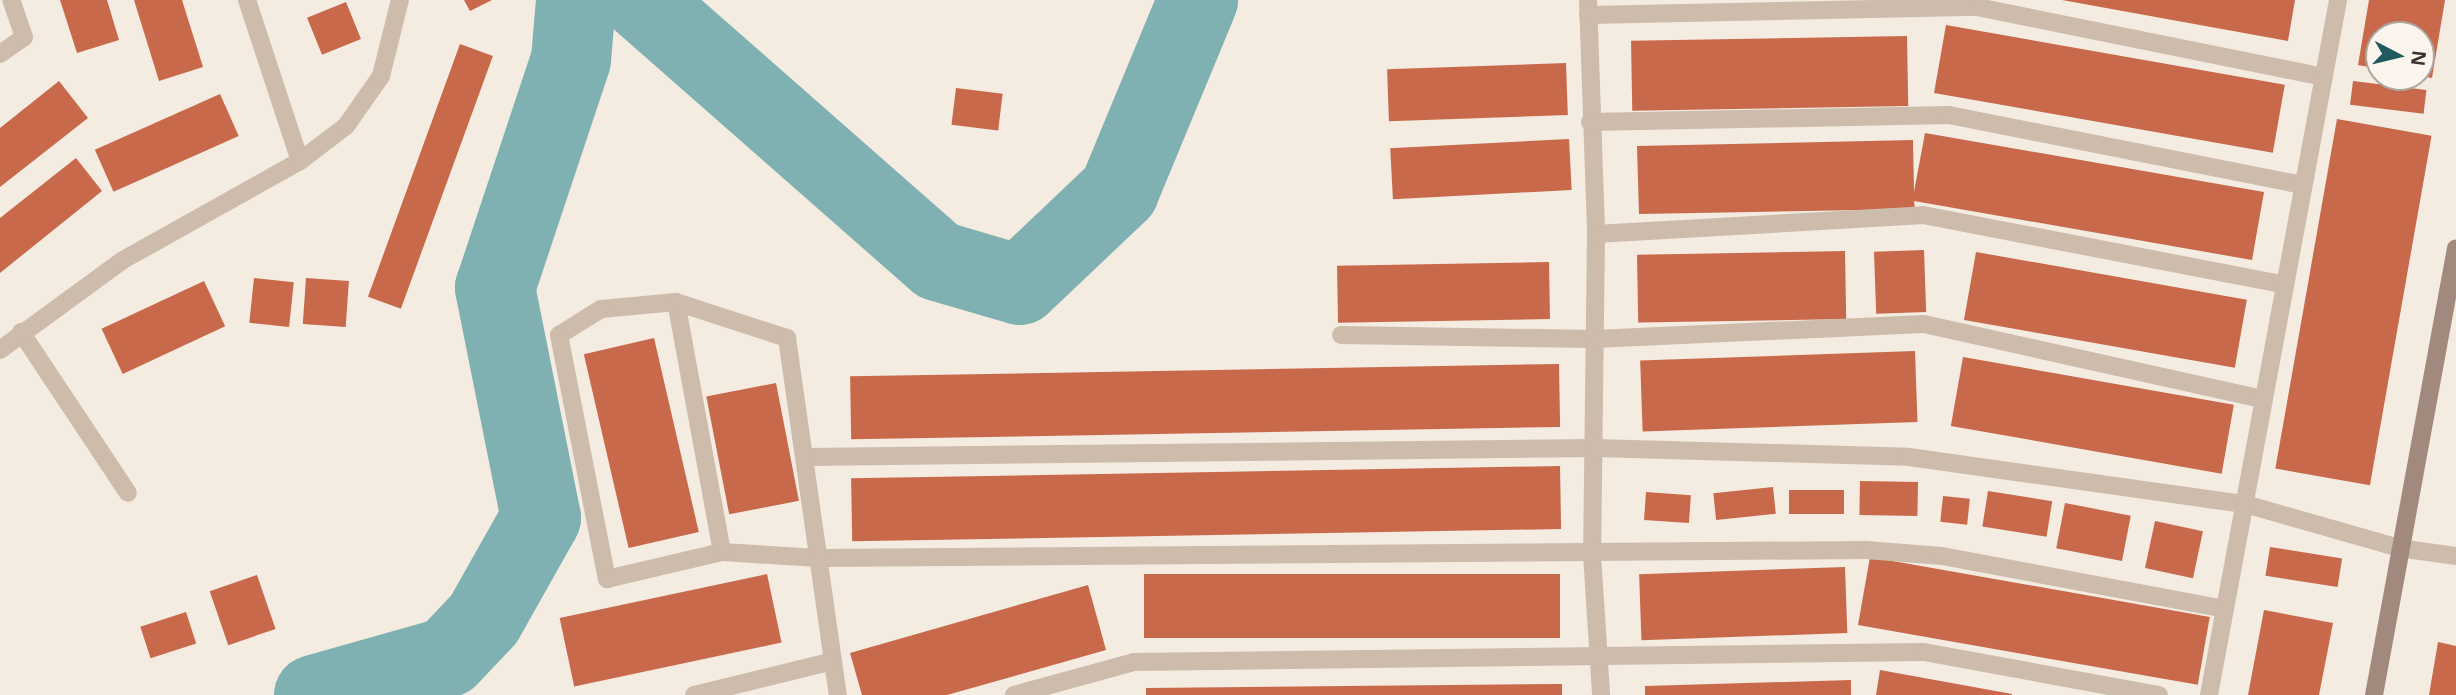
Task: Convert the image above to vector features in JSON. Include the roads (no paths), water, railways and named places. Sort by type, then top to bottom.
[{"type":"street","points":[[0,54],[23,37],[11,0]]},
{"type":"street","points":[[247,0],[300,161]]},
{"type":"street","points":[[0,349],[123,260],[300,161],[346,126],[381,76],[400,0]]},
{"type":"street","points":[[2209,695],[2338,0]]},
{"type":"street","points":[[1601,695],[1592,554],[1596,448],[1596,234],[1588,7],[1977,6],[2324,77]]},
{"type":"street","points":[[1590,122],[1949,115],[2303,185]]},
{"type":"street","points":[[1596,234],[1923,215],[2285,285]]},
{"type":"street","points":[[2374,695],[2456,248]]},
{"type":"street","points":[[676,302],[723,552]]},
{"type":"street","points":[[838,695],[829,662],[818,558],[806,457],[788,338],[676,302],[601,309],[559,335],[607,579],[723,552],[818,558],[1904,552],[2225,609]]},
{"type":"street","points":[[1341,335],[1595,339],[1924,324],[2263,399]]},
{"type":"street","points":[[21,332],[128,493]]},
{"type":"street","points":[[806,457],[1596,448],[1909,457],[2245,504],[2399,548],[2456,556]]},
{"type":"street","points":[[1014,695],[1134,662],[1600,659],[1923,652],[2159,695]]},
{"type":"street","points":[[694,695],[829,662]]},
{"type":"waterway","points":[[314,695],[448,657],[484,619],[541,518],[495,288],[571,60],[576,0]]},
{"type":"waterway","points":[[641,0],[938,261],[1020,285],[1119,191],[1198,0]]}]
